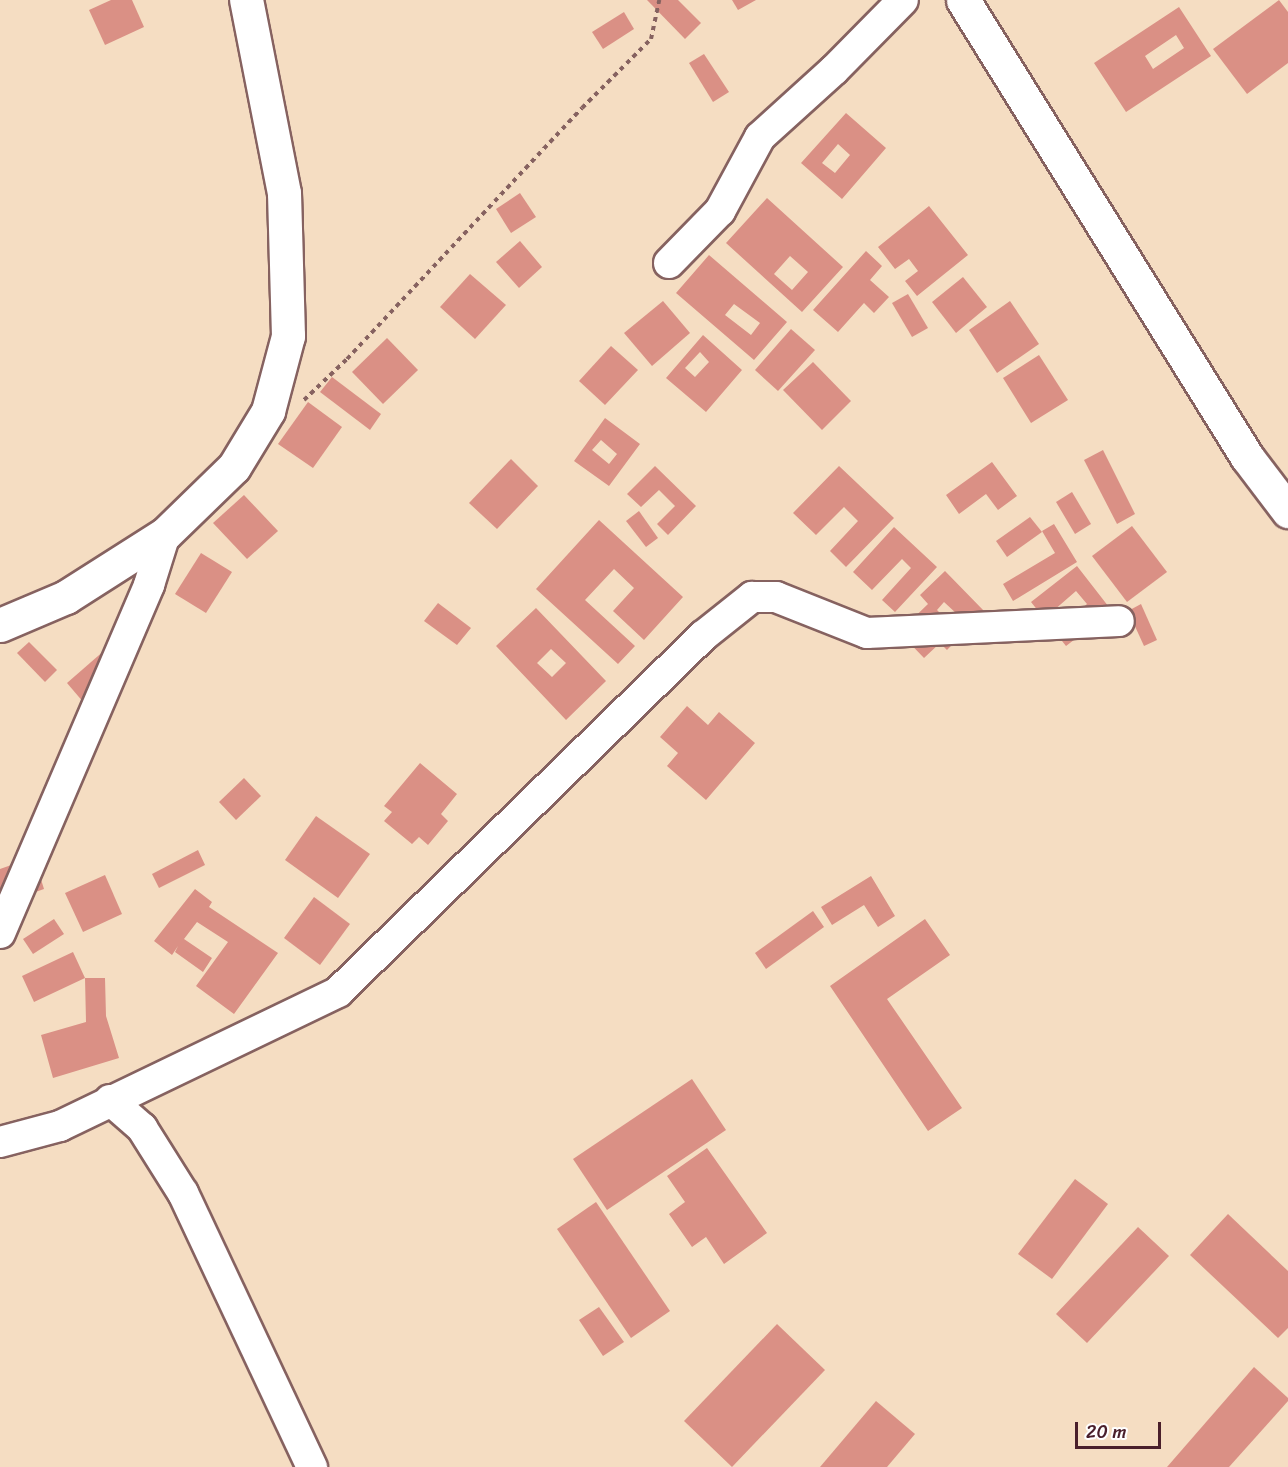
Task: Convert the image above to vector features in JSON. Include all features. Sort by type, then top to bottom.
[{"type":"street","points":[[0,625],[66,597],[165,534],[234,467],[268,411],[288,336],[284,193],[246,0]]},
{"type":"street","points":[[669,263],[720,211],[760,137],[834,70],[903,0]]},
{"type":"street","points":[[963,0],[1247,457],[1288,511]]},
{"type":"street","points":[[0,933],[150,585],[165,534]]},
{"type":"street","points":[[0,1142],[60,1126],[338,992],[703,636],[752,597],[776,597],[867,633],[1119,621]]},
{"type":"street","points":[[110,1100],[142,1128],[183,1193],[312,1467]]},
{"type":"path","points":[[299,405],[347,359],[582,108],[651,39],[659,0]]},
{"type":"building","points":[[111,0],[132,0],[144,27],[105,45],[89,10]]},
{"type":"building","points":[[647,0],[678,0],[701,23],[685,39]]},
{"type":"building","points":[[732,0],[756,0],[738,10]]},
{"type":"building","points":[[1279,0],[1288,12],[1288,63],[1247,94],[1213,49]]},
{"type":"building","points":[[1179,7],[1211,56],[1126,112],[1094,63]],"holes":[[[1176,35],[1184,48],[1153,69],[1145,56]]]},
{"type":"building","points":[[624,12],[634,29],[603,49],[592,32]]},
{"type":"building","points":[[704,54],[729,92],[713,102],[689,63]]},
{"type":"building","points":[[846,113],[886,148],[842,199],[801,163]],"holes":[[[838,144],[850,155],[835,173],[822,163]]]},
{"type":"building","points":[[520,193],[536,217],[511,233],[496,209]]},
{"type":"building","points":[[767,198],[843,267],[802,312],[726,243]],"holes":[[[790,256],[808,272],[792,290],[774,274]]]},
{"type":"building","points":[[929,206],[968,255],[917,296],[905,281],[918,271],[909,259],[895,269],[878,247]]},
{"type":"building","points":[[520,241],[542,267],[519,288],[496,262]]},
{"type":"building","points":[[866,251],[882,266],[870,280],[889,297],[874,313],[864,303],[838,332],[813,310]]},
{"type":"building","points":[[709,255],[787,322],[754,360],[676,293]],"holes":[[[734,304],[760,323],[751,335],[725,315]]]},
{"type":"building","points":[[470,274],[506,305],[475,339],[440,307]]},
{"type":"building","points":[[963,277],[987,307],[956,333],[932,302]]},
{"type":"building","points":[[908,294],[928,328],[912,337],[892,303]]},
{"type":"building","points":[[663,301],[690,333],[652,366],[624,333]]},
{"type":"building","points":[[1010,301],[1039,344],[997,373],[969,330]]},
{"type":"building","points":[[791,329],[815,350],[778,391],[755,370]]},
{"type":"building","points":[[703,335],[742,370],[706,412],[666,378]],"holes":[[[700,352],[709,362],[695,377],[685,368]]]},
{"type":"building","points":[[387,338],[418,370],[383,404],[352,372]]},
{"type":"building","points":[[611,346],[638,370],[605,405],[579,381]]},
{"type":"building","points":[[1039,355],[1068,400],[1031,423],[1003,378]]},
{"type":"building","points":[[813,362],[851,401],[822,430],[783,390]]},
{"type":"building","points":[[332,377],[381,414],[370,430],[320,392]]},
{"type":"building","points":[[308,402],[342,427],[313,468],[278,444]]},
{"type":"building","points":[[605,418],[640,444],[609,486],[574,461]],"holes":[[[601,440],[617,454],[609,464],[592,450]]]},
{"type":"building","points":[[1103,450],[1135,514],[1117,524],[1084,460]]},
{"type":"building","points":[[511,459],[538,486],[497,529],[469,503]]},
{"type":"building","points":[[992,462],[1017,496],[998,510],[986,494],[959,514],[946,495]]},
{"type":"building","points":[[655,466],[696,506],[668,535],[657,524],[675,506],[659,490],[641,507],[627,494]]},
{"type":"building","points":[[839,466],[894,518],[846,567],[830,551],[858,521],[844,507],[816,535],[793,513]]},
{"type":"building","points":[[1072,492],[1091,524],[1075,534],[1056,502]]},
{"type":"building","points":[[244,495],[278,531],[247,559],[213,523]]},
{"type":"building","points":[[639,511],[658,538],[646,547],[626,521]]},
{"type":"building","points":[[1030,517],[1042,532],[1007,557],[996,541]]},
{"type":"building","points":[[599,520],[683,597],[644,640],[613,611],[634,588],[614,569],[585,600],[635,646],[618,664],[536,589]]},
{"type":"building","points":[[1054,524],[1077,562],[1013,601],[1003,584],[1055,553],[1042,531]]},
{"type":"building","points":[[1132,526],[1167,572],[1127,602],[1092,556]]},
{"type":"building","points":[[894,527],[937,567],[895,612],[882,600],[911,568],[902,559],[872,590],[853,572]]},
{"type":"building","points":[[201,553],[232,572],[206,613],[175,594]]},
{"type":"building","points":[[1077,566],[1112,611],[1066,646],[1031,602]],"holes":[[[1076,591],[1087,604],[1064,624],[1053,611]]]},
{"type":"building","points":[[945,571],[984,611],[947,650],[940,643],[924,658],[899,632],[928,604],[920,595]],"holes":[[[944,602],[957,614],[949,622],[937,610]]]},
{"type":"building","points":[[438,603],[471,628],[457,645],[424,621]]},
{"type":"building","points":[[1141,604],[1157,640],[1144,646],[1128,611]]},
{"type":"building","points":[[536,608],[606,681],[566,720],[496,646]],"holes":[[[551,649],[566,663],[552,677],[537,663]]]},
{"type":"building","points":[[29,642],[57,670],[45,682],[17,653]]},
{"type":"building","points":[[106,649],[84,703],[67,683]]},
{"type":"building","points":[[687,706],[708,725],[719,712],[755,743],[706,800],[667,766],[678,753],[660,737]]},
{"type":"building","points":[[420,763],[457,794],[441,814],[448,821],[428,845],[419,837],[412,844],[384,821],[392,812],[384,806]]},
{"type":"building","points":[[244,778],[261,796],[236,820],[219,802]]},
{"type":"building","points":[[316,816],[370,854],[338,898],[285,860]]},
{"type":"building","points":[[198,850],[205,865],[159,888],[152,874]]},
{"type":"building","points":[[34,857],[44,889],[4,903],[0,892],[0,869]]},
{"type":"building","points":[[105,875],[122,914],[83,932],[65,893]]},
{"type":"building","points":[[871,876],[895,916],[878,927],[864,905],[832,925],[821,907]]},
{"type":"building","points":[[195,889],[212,902],[209,907],[278,953],[234,1014],[196,986],[228,942],[197,922],[184,939],[212,958],[203,972],[175,952],[178,946],[172,955],[154,941]]},
{"type":"building","points":[[314,897],[350,924],[320,965],[284,938]]},
{"type":"building","points":[[813,911],[824,927],[766,969],[755,953]]},
{"type":"building","points":[[54,919],[64,934],[33,954],[23,939]]},
{"type":"building","points":[[925,919],[950,955],[887,999],[962,1108],[928,1131],[830,986]]},
{"type":"building","points":[[73,952],[85,978],[34,1002],[22,976]]},
{"type":"building","points":[[85,978],[105,978],[106,1016],[119,1058],[53,1078],[41,1035],[86,1022]]},
{"type":"building","points":[[692,1079],[726,1130],[607,1210],[573,1159]]},
{"type":"building","points":[[707,1148],[767,1233],[724,1264],[706,1237],[692,1247],[669,1214],[685,1202],[667,1176]]},
{"type":"building","points":[[1075,1179],[1108,1204],[1052,1279],[1018,1254]]},
{"type":"building","points":[[596,1202],[670,1311],[631,1338],[557,1229]]},
{"type":"building","points":[[1228,1214],[1288,1271],[1288,1328],[1278,1338],[1190,1255]]},
{"type":"building","points":[[1138,1227],[1169,1256],[1087,1343],[1056,1314]]},
{"type":"building","points":[[599,1307],[624,1342],[603,1356],[579,1320]]},
{"type":"building","points":[[777,1324],[825,1370],[732,1467],[684,1421]]},
{"type":"building","points":[[1254,1367],[1288,1398],[1288,1401],[1229,1467],[1167,1467]]},
{"type":"building","points":[[876,1401],[915,1434],[887,1467],[820,1467]]}]
